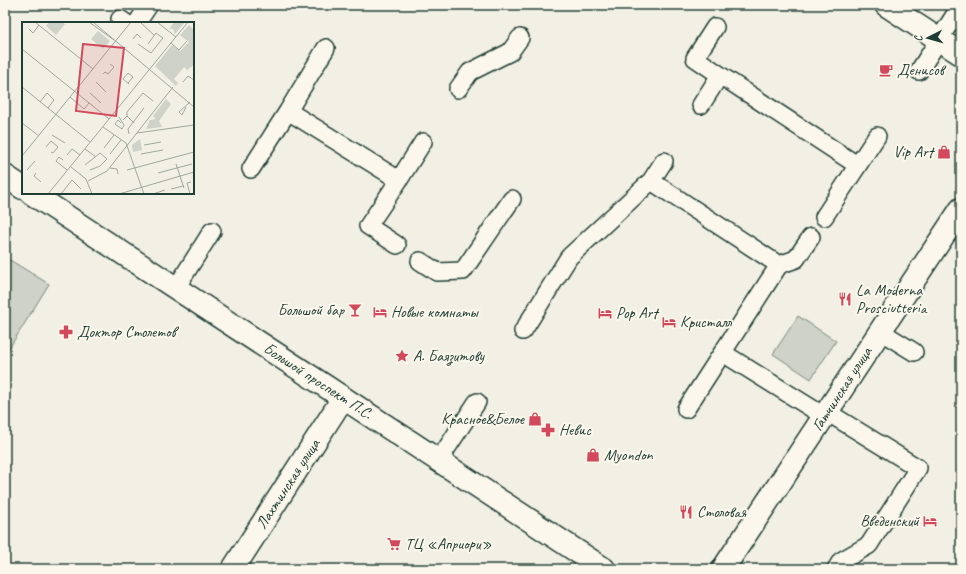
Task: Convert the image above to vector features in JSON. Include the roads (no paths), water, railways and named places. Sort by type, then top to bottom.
[{"type":"main road","points":[[886,5],[961,54]]},
{"type":"main road","points":[[5,176],[22,187]]},
{"type":"main road","name":"Большой проспект П.С.","points":[[33,194],[604,569]]},
{"type":"main road","name":"Гатчинская улица","points":[[723,569],[961,209]]},
{"type":"main road","name":"Лахтинская улица","points":[[234,569],[343,398]]},
{"type":"lane","points":[[128,22],[149,5]]},
{"type":"lane","points":[[919,71],[956,13]]},
{"type":"lane","points":[[715,27],[695,58],[857,165]]},
{"type":"lane","points":[[458,89],[470,72],[510,52],[520,38]]},
{"type":"lane","points":[[251,169],[326,48]]},
{"type":"lane","points":[[701,104],[720,74]]},
{"type":"lane","points":[[288,111],[399,180]]},
{"type":"lane","points":[[824,217],[877,136]]},
{"type":"lane","points":[[397,245],[368,226],[423,142]]},
{"type":"lane","points":[[523,331],[569,257],[651,181],[664,161]]},
{"type":"lane","points":[[651,181],[779,265]]},
{"type":"lane","points":[[420,261],[437,272],[463,271],[512,200]]},
{"type":"lane","points":[[176,288],[212,231]]},
{"type":"lane","points":[[686,409],[779,265],[796,259],[811,237]]},
{"type":"lane","points":[[880,331],[914,352]]},
{"type":"lane","points":[[723,352],[918,468],[869,545],[841,561],[836,569]]},
{"type":"lane","points":[[439,460],[477,402]]},
{"type":"place","name":"Денисов","points":[[886,70]]},
{"type":"place","name":"Vip Art","points":[[944,152]]},
{"type":"place","name":"La Moderna Prosciutteria","points":[[845,299]]},
{"type":"place","name":"Большой бар","points":[[355,310]]},
{"type":"place","name":"Новые комнаты","points":[[380,312]]},
{"type":"place","name":"Pop Art","points":[[605,313]]},
{"type":"place","name":"Кристалл","points":[[669,322]]},
{"type":"place","name":"Доктор Столетов","points":[[66,332]]},
{"type":"place","name":"А. Баязитову","points":[[402,356]]},
{"type":"place","name":"Красное&Белое","points":[[535,419]]},
{"type":"place","name":"Невис","points":[[548,430]]},
{"type":"place","name":"Myondon","points":[[593,455]]},
{"type":"place","name":"Столовая","points":[[686,512]]},
{"type":"place","name":"Введенский","points":[[930,521]]},
{"type":"place","name":"ТЦ «Априори»","points":[[394,544]]}]
